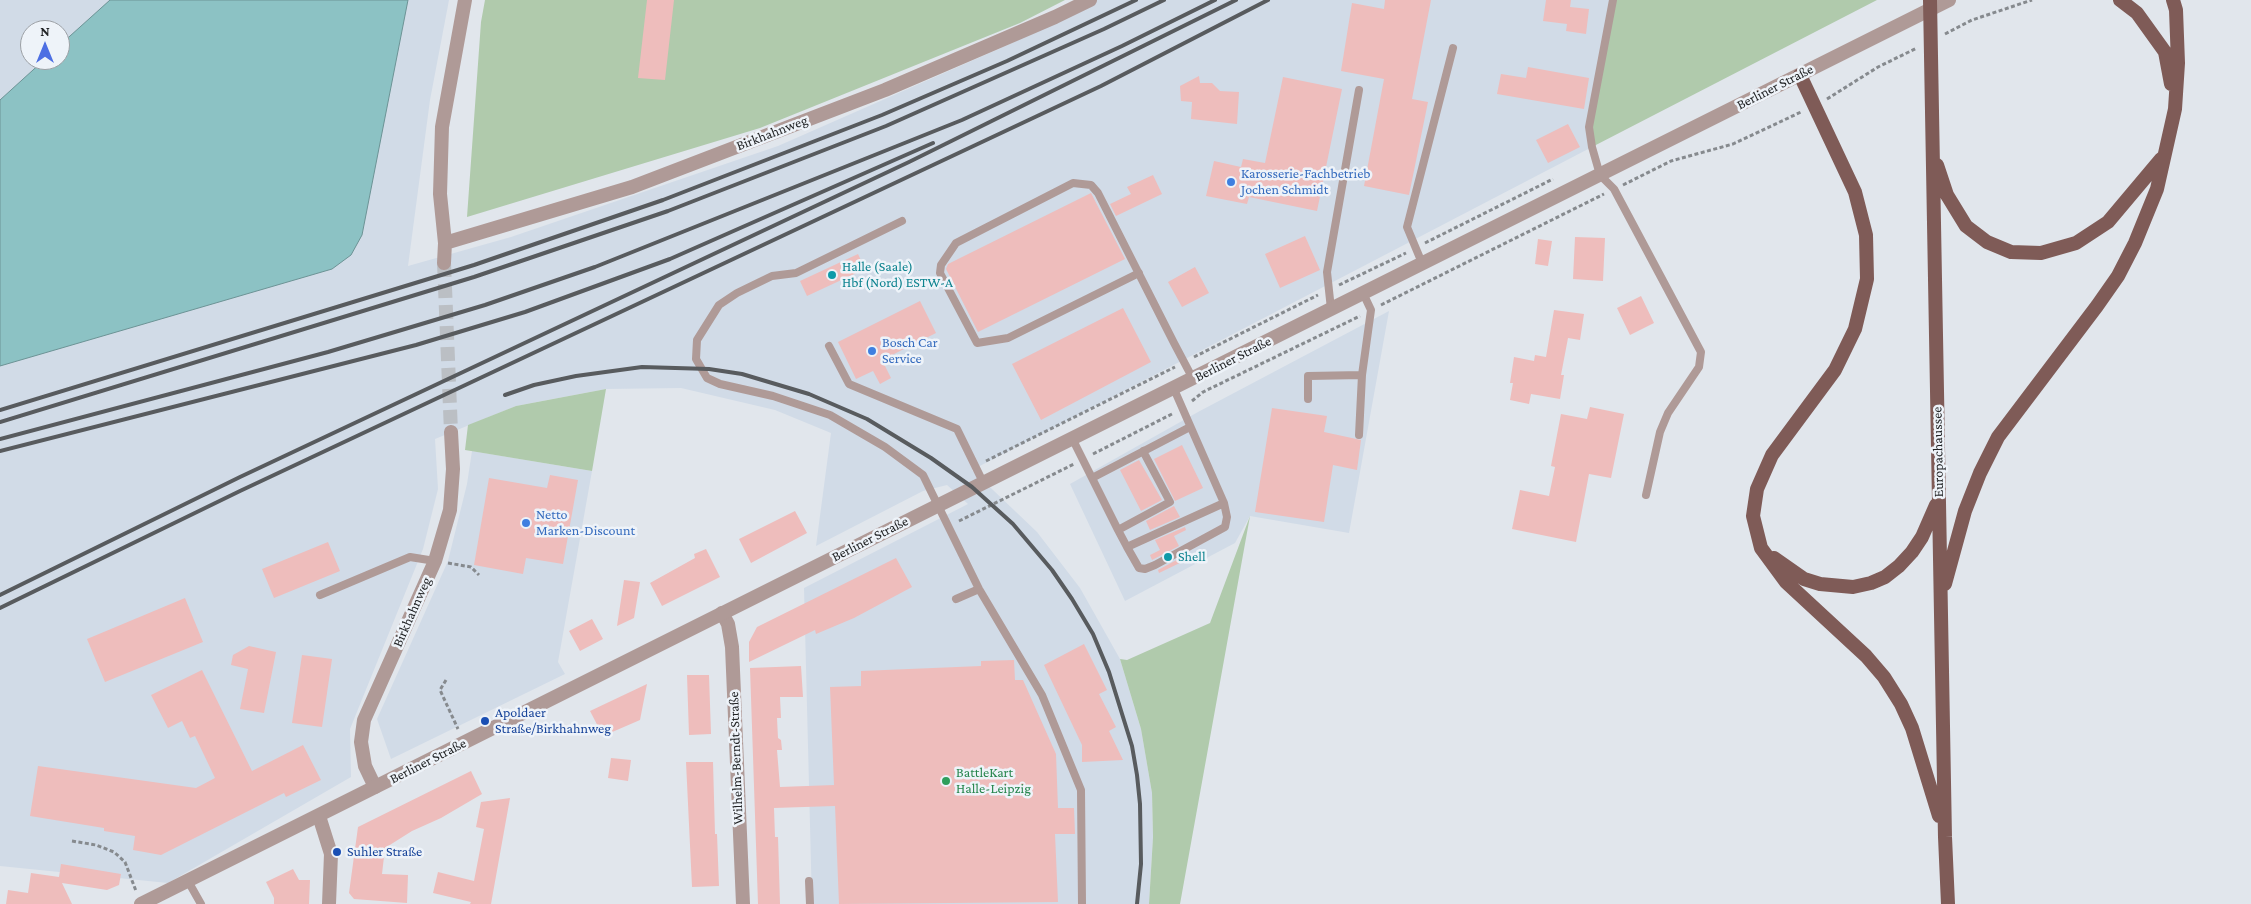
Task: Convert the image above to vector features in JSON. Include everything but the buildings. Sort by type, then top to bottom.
[{"type":"main road","name":"Europachaussee","points":[[1930,0],[1940,602],[1948,904]]},
{"type":"main road","points":[[2120,0],[2137,13],[2165,52],[2175,109]]},
{"type":"main road","points":[[1940,602],[1964,511],[1983,466],[1998,437],[2118,276],[2135,243],[2157,189],[2175,109],[2178,63],[2176,10],[2173,0]]},
{"type":"main road","points":[[1800,75],[1856,192],[1866,236],[1867,279],[1855,329],[1835,370],[1772,455],[1757,489],[1753,516],[1761,548],[1786,582],[1866,656],[1884,677],[1912,728],[1922,755],[1945,837]]},
{"type":"main road","points":[[1932,152],[1947,195],[1966,226],[1987,242],[2011,252],[2041,253],[2076,243],[2108,222],[2163,156]]},
{"type":"main road","points":[[1761,548],[1804,579],[1820,584],[1853,587],[1871,583],[1885,577],[1912,552],[1922,537],[1939,497]]},
{"type":"street","points":[[444,264],[445,243],[440,194],[442,127],[464,0]]},
{"type":"street","name":"Birkhahnweg","points":[[445,243],[641,184],[885,90],[1090,0]]},
{"type":"street","name":"Berliner Straße","points":[[138,898],[188,881],[1949,0]]},
{"type":"street","name":"Birkhahnweg","points":[[376,787],[365,766],[361,742],[364,720],[435,561],[450,510],[453,469],[451,432]]},
{"type":"street","name":"Wilhelm-Berndt-Straße","points":[[722,613],[728,624],[732,647],[743,904]]},
{"type":"street","points":[[319,816],[331,854],[329,904]]},
{"type":"lane","points":[[1613,0],[1590,127],[1592,148],[1600,175],[1614,189],[1701,352],[1699,367],[1668,413],[1660,432],[1646,495]]},
{"type":"lane","points":[[1422,264],[1407,227],[1453,48]]},
{"type":"lane","points":[[1331,309],[1327,272],[1359,90]]},
{"type":"lane","points":[[1138,273],[1008,338],[977,343],[940,273],[941,265],[956,243],[1073,184],[1091,185],[1098,193],[1193,379]]},
{"type":"lane","points":[[902,221],[796,273],[772,276],[736,293],[719,305],[698,340],[696,359],[707,378],[720,384],[774,396],[830,415],[885,447],[923,475],[979,589],[1042,695],[1081,790],[1082,904]]},
{"type":"lane","points":[[1359,435],[1362,375],[1371,310],[1362,293]]},
{"type":"lane","points":[[829,346],[849,384],[957,429],[983,482]]},
{"type":"lane","points":[[1308,399],[1308,376],[1362,375]]},
{"type":"lane","points":[[1072,438],[1138,568],[1145,569],[1155,565],[1225,527],[1227,517],[1224,503],[1174,389]]},
{"type":"lane","points":[[1092,478],[1190,427]]},
{"type":"lane","points":[[1118,530],[1170,502],[1143,452]]},
{"type":"lane","points":[[1127,547],[1224,503]]},
{"type":"lane","points":[[320,596],[410,557],[435,561]]},
{"type":"lane","points":[[956,599],[979,589]]},
{"type":"lane","points":[[188,881],[201,904]]},
{"type":"lane","points":[[809,882],[810,904]]},
{"type":"path","points":[[947,527],[1182,409],[1203,392],[1671,161],[1733,144],[1815,105],[1878,67],[1930,44],[1972,20],[2032,0]]},
{"type":"path","points":[[976,466],[1554,179]]},
{"type":"path","points":[[435,561],[471,567],[479,575]]},
{"type":"path","points":[[446,680],[440,690],[458,730]]},
{"type":"path","points":[[72,840],[96,845],[114,852],[125,862],[138,898]]},
{"type":"shaded area","points":[[0,0],[449,0],[430,100],[408,266],[511,237],[778,146],[1010,44],[1096,0],[1613,0],[1592,147],[972,470],[1037,532],[1080,588],[1120,659],[1141,729],[1152,793],[1153,837],[1149,904],[812,904],[804,588],[968,504],[947,485],[923,491],[816,546],[831,433],[775,410],[681,388],[606,389],[516,406],[435,439],[438,489],[423,549],[350,729],[351,777],[168,883],[0,866]]},
{"type":"shaded area","points":[[1389,311],[1349,533],[1250,516],[1235,543],[1125,601],[1070,484],[1198,412]]},
{"type":"shaded area","points":[[472,451],[592,471],[558,662],[565,674],[391,759],[377,719],[448,561],[467,484]]},
{"type":"green space","points":[[485,0],[1065,0],[1020,23],[760,128],[467,217],[481,22]]},
{"type":"green space","points":[[1613,0],[1877,0],[1592,147],[1589,127]]},
{"type":"green space","points":[[606,389],[592,471],[465,450],[468,425],[516,406]]},
{"type":"green space","points":[[1250,516],[1180,904],[1149,904],[1153,837],[1152,793],[1141,729],[1120,659],[1127,660],[1210,623]]},
{"type":"water","points":[[110,0],[408,0],[362,235],[351,255],[332,269],[0,366],[0,100],[33,70],[70,70],[70,36]]},
{"type":"tunnel","points":[[444,263],[451,432]]},
{"type":"railway","points":[[0,410],[474,265],[663,200],[882,115],[1007,61],[1136,0]]},
{"type":"railway","points":[[0,422],[474,277],[668,211],[886,126],[1104,29],[1164,0]]},
{"type":"railway","points":[[0,439],[328,352],[485,305],[595,267],[962,120],[1122,46],[1215,0]]},
{"type":"railway","points":[[0,595],[240,477],[909,162],[1236,0]]},
{"type":"railway","points":[[0,608],[240,491],[1101,86],[1268,0]]},
{"type":"railway","points":[[0,451],[416,345],[525,312],[670,259],[933,143]]},
{"type":"railway","points":[[505,395],[534,385],[576,376],[642,367],[709,369],[742,374],[809,394],[867,419],[931,458],[972,487],[1013,524],[1052,570],[1093,634],[1109,672],[1132,746],[1137,775],[1140,804],[1141,864],[1137,904]]},
{"type":"place","name":"Karosserie-Fachbetrieb Jochen Schmidt","points":[[1231,182]]},
{"type":"place","name":"Halle (Saale) Hbf (Nord) ESTW-A","points":[[832,275]]},
{"type":"place","name":"Bosch Car Service","points":[[872,351]]},
{"type":"place","name":"Netto Marken-Discount","points":[[526,523]]},
{"type":"place","name":"Shell","points":[[1168,557]]},
{"type":"place","name":"Apoldaer Straße/Birkhahnweg","points":[[485,721]]},
{"type":"place","name":"BattleKart Halle-Leipzig","points":[[946,781]]},
{"type":"place","name":"Suhler Straße","points":[[337,852]]}]
